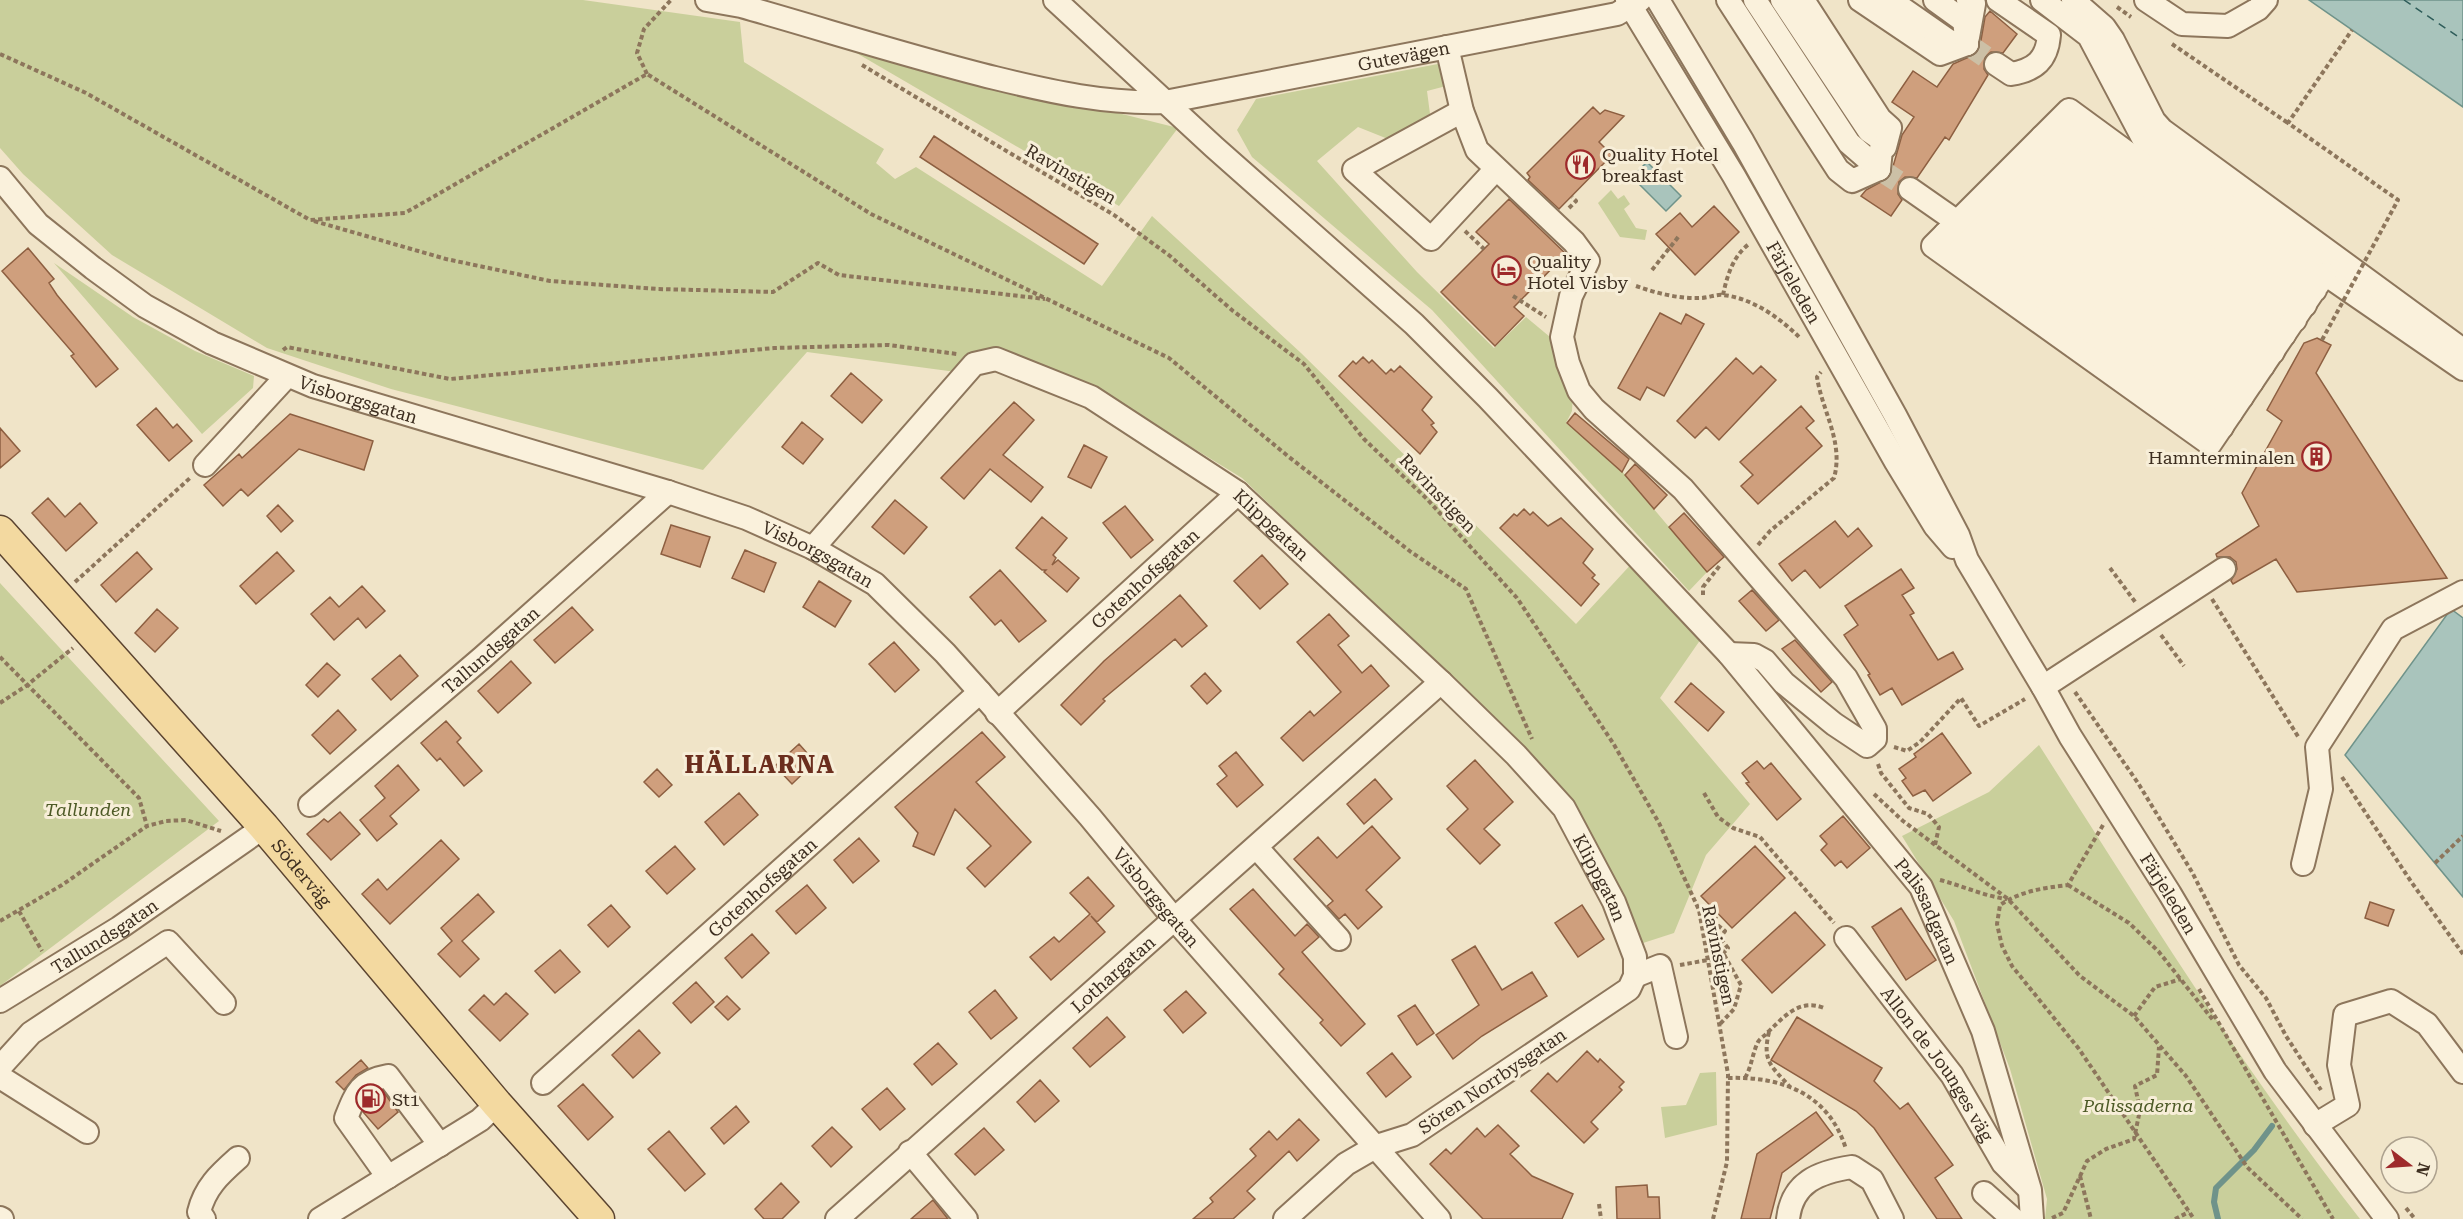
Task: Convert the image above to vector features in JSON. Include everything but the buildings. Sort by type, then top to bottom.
[{"type":"main road","name":"Söderväg","points":[[0,531],[254,833],[596,1218]]},
{"type":"street","points":[[707,0],[740,3]]},
{"type":"street","name":"Palissadgatan","points":[[1055,0],[1165,102],[1414,324],[1488,398],[1730,654],[1921,887],[1983,1031],[2030,1190],[2032,1219]]},
{"type":"street","name":"Färjeleden","points":[[1658,0],[1743,142],[1895,415],[1958,535],[1967,560],[2070,736],[2170,894],[2275,1071],[2387,1219]]},
{"type":"street","points":[[1728,0],[1838,170],[1852,181],[1879,169]]},
{"type":"street","points":[[1744,0],[1845,155],[1860,170],[1879,169]]},
{"type":"street","points":[[1755,0],[1849,143],[1879,169]]},
{"type":"street","points":[[1772,0],[1863,139],[1876,149],[1879,169]]},
{"type":"street","points":[[1782,0],[1869,131],[1882,140],[1879,169]]},
{"type":"street","points":[[1803,0],[1880,119],[1890,128],[1879,169]]},
{"type":"street","points":[[1860,0],[1940,54],[1967,44]]},
{"type":"street","points":[[1890,0],[1949,41],[1967,44]]},
{"type":"street","points":[[1905,0],[1967,44]]},
{"type":"street","points":[[1935,0],[1964,21],[1967,44]]},
{"type":"street","points":[[1950,0],[1967,12],[1967,44]]},
{"type":"street","points":[[1967,44],[1974,4],[1968,0]]},
{"type":"street","points":[[1998,0],[2049,35]]},
{"type":"street","points":[[1996,64],[2011,74],[2026,71],[2040,63],[2048,49],[2049,35],[2040,17],[2016,0]]},
{"type":"street","points":[[2042,0],[2089,36],[2145,142],[2268,358]]},
{"type":"street","points":[[2073,0],[2094,16],[2109,33],[2154,121],[2162,130],[2463,350]]},
{"type":"street","points":[[2140,10],[2182,24],[2228,26],[2258,9],[2266,0]]},
{"type":"street","name":"Gutevägen","points":[[740,3],[959,69],[1082,99],[1126,104],[1165,102],[1617,14],[1633,2]]},
{"type":"street","name":"Färjeleden","points":[[1633,2],[1896,462],[1935,525],[1967,560]]},
{"type":"street","points":[[1447,47],[1458,83],[1462,111],[1477,150],[1574,242],[1588,261],[1571,296],[1562,337],[1568,363],[1579,391],[1594,409],[1683,489],[1846,678],[1875,729],[1875,739],[1872,744],[1862,744],[1834,724],[1784,683],[1765,661],[1754,655],[1730,654]]},
{"type":"street","points":[[1462,111],[1354,170],[1431,239],[1496,169]]},
{"type":"street","points":[[2004,176],[2268,358]]},
{"type":"street","points":[[2004,176],[1933,246],[2211,444],[2268,358]]},
{"type":"street","points":[[2004,176],[2268,358]]},
{"type":"street","points":[[2004,176],[2268,358]]},
{"type":"street","points":[[2004,176],[2268,358]]},
{"type":"street","points":[[1910,189],[2004,176],[2268,358],[2463,369]]},
{"type":"street","name":"Visborgsgatan","points":[[0,177],[38,224],[93,268],[145,306],[212,343],[286,376],[668,492],[746,518],[813,548],[875,584],[945,653],[980,692],[1175,920],[1377,1146],[1439,1219]]},
{"type":"street","points":[[813,548],[974,364],[996,359]]},
{"type":"street","name":"Klippgatan","points":[[996,359],[1091,397],[1238,493],[1442,682],[1516,755],[1564,808],[1614,902],[1635,957],[1635,976]]},
{"type":"street","points":[[205,465],[286,376]]},
{"type":"street","name":"Tallundsgatan","points":[[310,805],[483,657],[668,492]]},
{"type":"street","name":"Gotenhofsgatan","points":[[997,713],[1238,493]]},
{"type":"street","points":[[2043,687],[2224,569]]},
{"type":"street","points":[[2303,864],[2321,789],[2318,747],[2393,629],[2463,592]]},
{"type":"street","name":"Lothargatan","points":[[837,1219],[1442,682]]},
{"type":"street","name":"Gotenhofsgatan","points":[[543,1083],[980,692]]},
{"type":"street","name":"Tallundsgatan","points":[[0,1001],[119,928],[254,833]]},
{"type":"street","points":[[1257,848],[1339,939]]},
{"type":"street","name":"Allon de Jounges väg","points":[[1846,938],[1952,1075],[2003,1164],[2030,1190]]},
{"type":"street","points":[[0,1067],[31,1033],[168,942],[224,1004]]},
{"type":"street","points":[[1635,976],[1660,966],[1676,1037]]},
{"type":"street","name":"Sören Norrbysgatan","points":[[1285,1219],[1346,1164],[1377,1146],[1412,1135],[1629,989],[1635,976]]},
{"type":"street","points":[[2315,1125],[2348,1105],[2339,1065],[2345,1015],[2391,1001],[2427,1024],[2462,1070]]},
{"type":"street","points":[[388,1177],[346,1118],[356,1092],[371,1079],[388,1076],[440,1145]]},
{"type":"street","points":[[0,1077],[87,1132]]},
{"type":"street","points":[[320,1219],[480,1120],[497,1104]]},
{"type":"street","points":[[910,1152],[966,1219]]},
{"type":"street","points":[[204,1219],[199,1212],[202,1199],[213,1180],[238,1158]]},
{"type":"street","points":[[1788,1219],[1790,1205],[1809,1179],[1831,1170],[1852,1167],[1872,1180],[1892,1219]]},
{"type":"street","points":[[1984,1192],[2013,1219]]},
{"type":"path","points":[[671,0],[659,10],[642,37],[637,53],[647,74],[871,214],[1169,358],[1289,457],[1411,552],[1466,589],[1535,745]]},
{"type":"path","points":[[2116,6],[2140,10]]},
{"type":"path","points":[[2288,123],[2352,30]]},
{"type":"path","points":[[2164,39],[2398,201],[2322,340]]},
{"type":"path","points":[[0,54],[86,93],[310,220],[446,259],[550,281],[658,289],[773,291],[818,263],[839,275],[1049,299]]},
{"type":"path","name":"Ravinstigen","points":[[860,64],[1114,214],[1170,256],[1233,311],[1304,364],[1364,439],[1427,499],[1517,598],[1607,734],[1659,823],[1699,910],[1728,1078],[1727,1162],[1713,1219]]},
{"type":"path","points":[[310,220],[405,213],[647,74]]},
{"type":"path","points":[[1652,270],[1679,236]]},
{"type":"path","points":[[1723,295],[1727,276],[1741,250]]},
{"type":"path","points":[[1636,286],[1688,297],[1723,295],[1746,302],[1784,321],[1804,342]]},
{"type":"path","points":[[1513,296],[1539,310],[1563,330]]},
{"type":"path","points":[[260,365],[287,347],[450,379],[774,348],[889,345],[996,359]]},
{"type":"path","points":[[1701,625],[1703,587],[1721,564],[1730,559],[1744,558],[1770,531],[1834,477],[1838,465],[1836,447],[1817,377],[1827,363]]},
{"type":"path","points":[[68,588],[205,465]]},
{"type":"path","points":[[0,703],[26,686],[73,648]]},
{"type":"path","points":[[0,657],[26,686],[91,746],[139,798],[147,826]]},
{"type":"path","points":[[1907,751],[1920,742],[1961,699],[1979,726],[2007,712],[2043,687]]},
{"type":"path","points":[[1872,744],[1881,773],[1909,808],[1928,814],[1940,827],[1935,845]]},
{"type":"path","points":[[1868,788],[1903,821],[2008,899],[2080,976],[2134,1016],[2186,1076],[2247,1167],[2302,1219]]},
{"type":"path","points":[[1704,793],[1718,817],[1733,828],[1760,837],[1805,885],[1846,938]]},
{"type":"path","points":[[0,921],[19,911],[147,826],[166,821],[186,820],[254,833]]},
{"type":"path","points":[[2068,885],[2104,824]]},
{"type":"path","points":[[2435,864],[2463,836]]},
{"type":"path","points":[[1921,887],[1940,880],[1964,886],[1989,897],[2008,899]]},
{"type":"path","points":[[2194,1219],[2164,1171],[2135,1135],[2079,1049],[2012,966],[2002,946],[1997,924],[2000,905],[2008,899],[2031,890],[2068,885],[2129,923],[2181,979],[2220,1028]]},
{"type":"path","points":[[19,911],[53,970]]},
{"type":"path","points":[[1681,964],[1719,958],[1728,948],[1709,924],[1719,914]]},
{"type":"path","points":[[1706,916],[1725,931]]},
{"type":"path","points":[[1714,918],[1725,931]]},
{"type":"path","points":[[1719,1024],[1734,1008],[1741,985],[1717,942],[1725,931]]},
{"type":"path","points":[[2134,1016],[2155,987],[2181,979]]},
{"type":"path","points":[[1745,1077],[1752,1067],[1759,1040],[1770,1031],[1778,1019],[1795,1008],[1816,1004],[1824,1008]]},
{"type":"path","points":[[1770,1031],[1765,1049],[1766,1059],[1790,1087]]},
{"type":"path","points":[[2048,1219],[2063,1214],[2087,1161],[2106,1149],[2134,1139],[2140,1110],[2135,1086],[2157,1075],[2159,1046]]},
{"type":"path","points":[[1728,1078],[1745,1077],[1790,1087],[1814,1099],[1842,1134],[1852,1167]]},
{"type":"path","points":[[2080,1176],[2091,1219]]},
{"type":"path","points":[[1599,1204],[1600,1219]]},
{"type":"path","points":[[2175,1219],[2189,1212]]},
{"type":"green space","points":[[0,0],[583,0],[740,22],[744,62],[884,149],[876,163],[895,179],[916,167],[1102,286],[1152,216],[1301,353],[1576,624],[1635,560],[1703,636],[1660,698],[1750,804],[1706,855],[1674,933],[1640,944],[1624,901],[1448,675],[1242,478],[1095,388],[998,350],[956,372],[807,352],[703,470],[391,389],[267,348],[112,255],[23,174],[0,148]]},
{"type":"green space","points":[[841,44],[1178,128],[1119,206]]},
{"type":"green space","points":[[1443,63],[1450,85],[1427,91],[1430,114],[1388,139],[1358,127],[1317,161],[1417,272],[1494,348],[1526,317],[1556,342],[1573,392],[1572,411],[1566,423],[1615,463],[1707,572],[1689,591],[1432,310],[1252,157],[1237,130],[1256,99]]},
{"type":"green space","points":[[1611,190],[1618,199],[1624,195],[1630,204],[1624,209],[1636,228],[1647,230],[1645,240],[1620,237],[1598,203]]},
{"type":"green space","points":[[54,263],[133,317],[195,351],[254,376],[253,388],[202,434]]},
{"type":"green space","name":"Tallunden","points":[[0,583],[219,821],[0,986]]},
{"type":"green space","name":"Palissaderna","points":[[2039,745],[2234,1045],[2360,1219],[2045,1219],[2047,1199],[2010,1069],[1954,921],[1902,836],[1989,792]]},
{"type":"green space","points":[[1716,1072],[1717,1125],[1665,1138],[1661,1107],[1686,1105],[1700,1073]]},
{"type":"water","points":[[2309,0],[2463,0],[2463,107]]},
{"type":"water","points":[[1647,162],[1681,196],[1666,211],[1632,177]]},
{"type":"water","points":[[2451,609],[2463,618],[2463,897],[2345,755]]},
{"type":"waterway","points":[[2218,1219],[2214,1202],[2216,1188],[2254,1150],[2272,1126]]},
{"type":"ferry route","points":[[2404,0],[2463,40]]},
{"type":"tunnel","points":[[1967,44],[1996,64]]},
{"type":"tunnel","points":[[1879,169],[1910,189]]},
{"type":"place","name":"Quality Hotel breakfast","points":[[1581,164]]},
{"type":"place","name":"Quality Hotel Visby","points":[[1506,271]]},
{"type":"place","name":"Hamnterminalen","points":[[2316,457]]},
{"type":"place","name":"St1","points":[[371,1099]]},
{"type":"district","name":"HÄLLARNA","points":[[760,765]]}]
